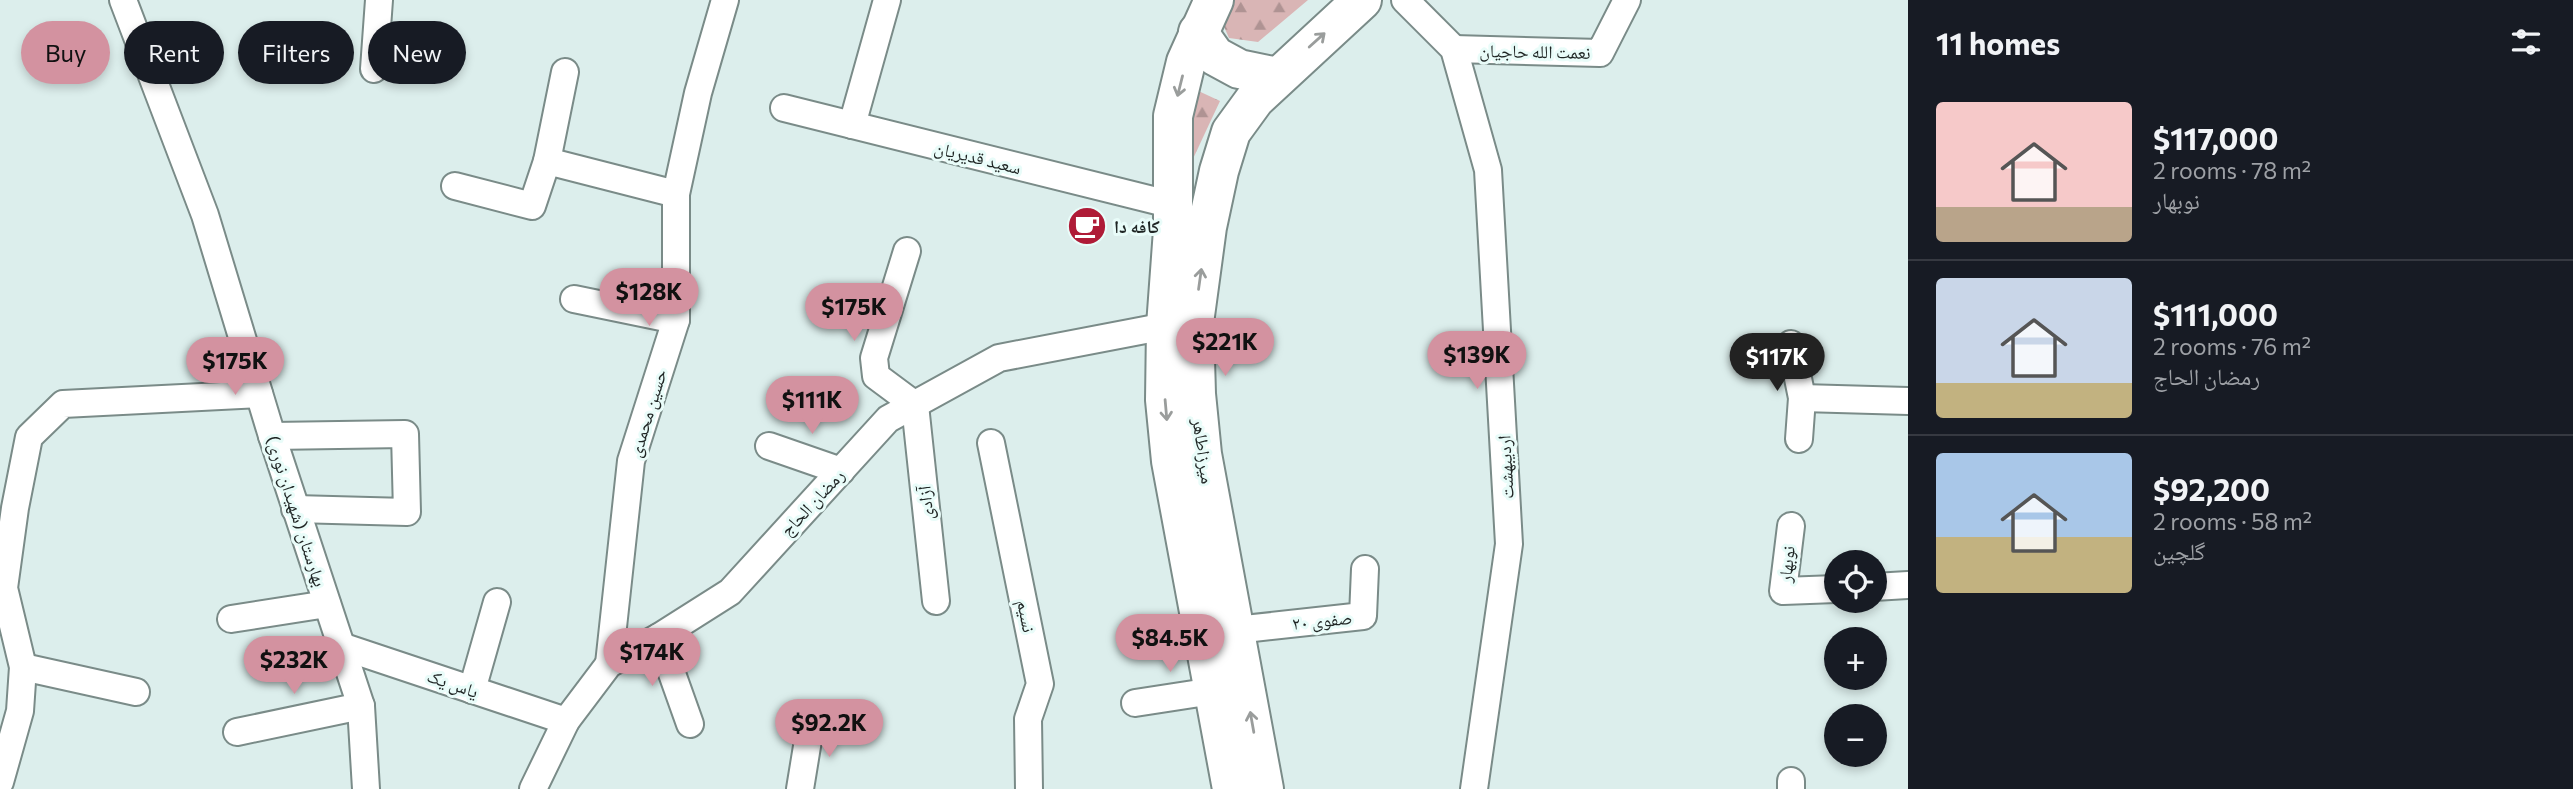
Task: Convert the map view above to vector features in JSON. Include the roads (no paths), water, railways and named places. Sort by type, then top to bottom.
[{"type":"main road","name":"میرزاطاهر","points":[[1264,789],[1202,454],[1196,394],[1194,323],[1207,227],[1219,170],[1231,132],[1255,99],[1362,0]]},
{"type":"main road","name":"میرزاطاهر","points":[[1206,16],[1186,62],[1173,116],[1173,205],[1165,400],[1171,461],[1232,789]]},
{"type":"main road","points":[[1206,16],[1215,56],[1239,69],[1278,77]]},
{"type":"street","name":"بهارستان (شهیدان نوری)","points":[[124,0],[205,215],[272,436],[361,706],[366,789]]},
{"type":"street","points":[[377,21],[379,0]]},
{"type":"street","name":"حسین محمدی","points":[[609,664],[631,461],[676,320],[677,194],[698,93],[725,0]]},
{"type":"street","points":[[852,125],[887,0]]},
{"type":"street","name":"اردیبهشت","points":[[1405,0],[1454,49],[1488,170],[1509,544],[1474,789]]},
{"type":"street","name":"نعمت الله حاجیان","points":[[1454,49],[1600,53],[1627,0]]},
{"type":"street","points":[[455,186],[532,206],[547,161],[565,72]]},
{"type":"street","name":"سعید قدیریان","points":[[784,108],[1173,205]]},
{"type":"street","points":[[547,161],[677,194]]},
{"type":"street","points":[[907,251],[874,358],[876,376],[915,405]]},
{"type":"street","points":[[574,299],[676,320]]},
{"type":"street","name":"رمضان الحاج","points":[[533,789],[566,721],[609,664],[659,637],[730,592],[888,419],[999,358],[1166,326]]},
{"type":"street","points":[[1791,344],[1802,398],[1799,439]]},
{"type":"street","points":[[0,782],[20,711],[23,667],[4,588],[15,508],[29,437],[63,404],[259,394]]},
{"type":"street","points":[[1802,398],[1908,401]]},
{"type":"street","name":"آزادی","points":[[915,405],[936,601]]},
{"type":"street","points":[[272,436],[405,434],[407,512],[296,509]]},
{"type":"street","name":"نسیم","points":[[991,443],[1040,684],[1028,719],[1030,789]]},
{"type":"street","points":[[769,446],[841,471]]},
{"type":"street","name":"نوبهار","points":[[1791,526],[1783,592],[1824,590]]},
{"type":"street","name":"صفوی ۲۰","points":[[1235,629],[1363,616],[1365,569]]},
{"type":"street","points":[[1887,586],[1908,585]]},
{"type":"street","points":[[472,690],[497,602]]},
{"type":"street","points":[[230,619],[327,604]]},
{"type":"street","points":[[659,637],[690,724]]},
{"type":"street","name":"یاس یک","points":[[341,646],[566,721]]},
{"type":"street","points":[[23,667],[136,692]]},
{"type":"street","points":[[1135,703],[1213,691]]},
{"type":"street","points":[[237,732],[361,706]]},
{"type":"street","points":[[800,789],[811,722]]},
{"type":"place","name":"کافه دا","points":[[1087,226]]}]
